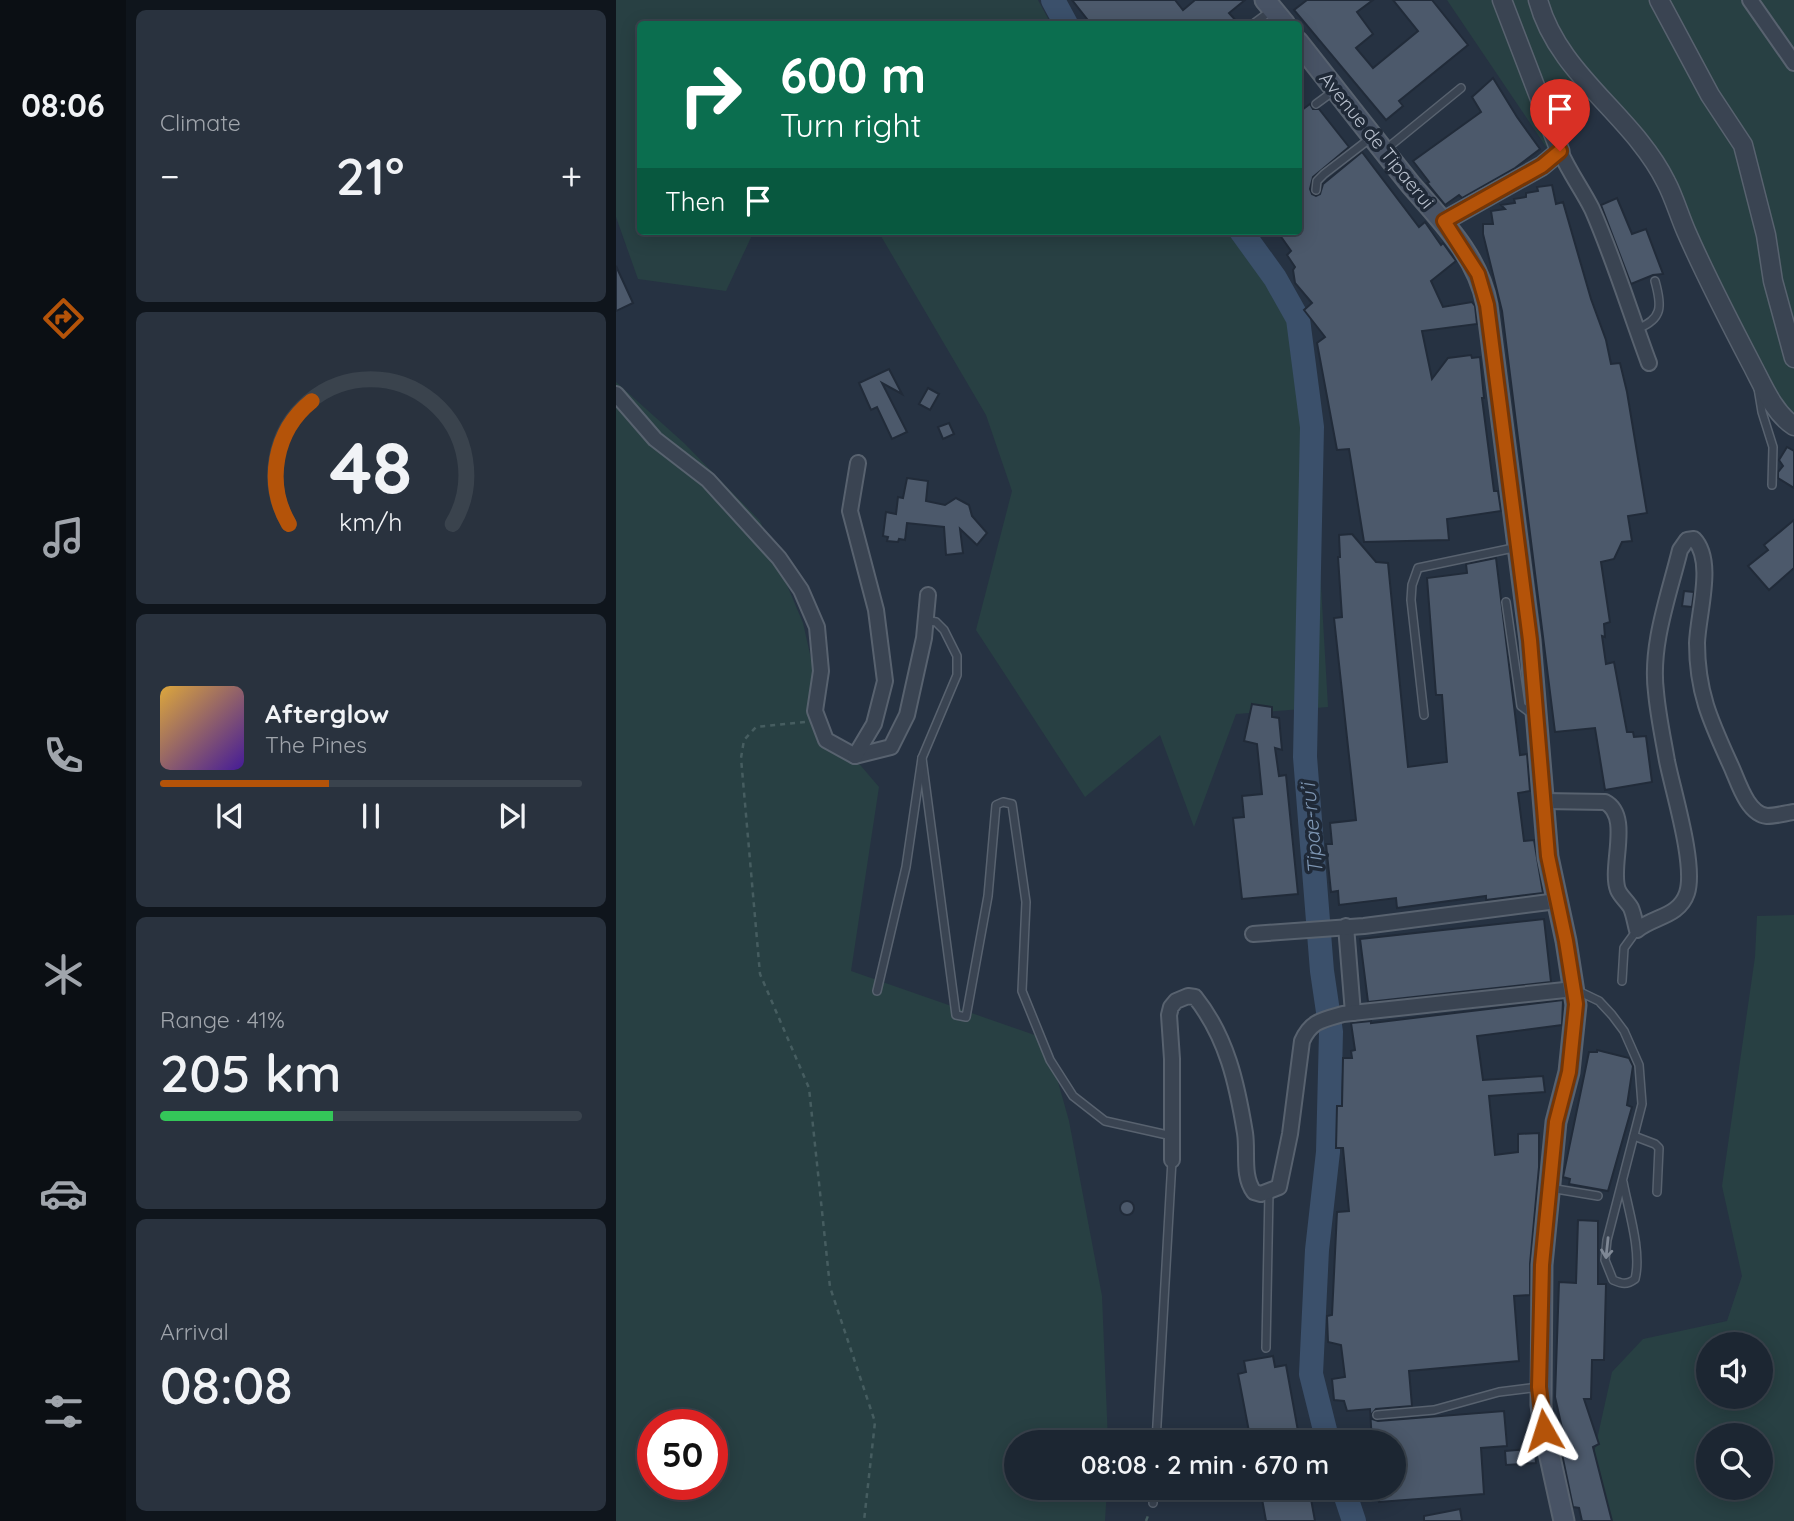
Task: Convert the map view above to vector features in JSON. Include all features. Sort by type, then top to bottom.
[{"type":"main road","name":"Avenue de Tipaerui","points":[[1302,47],[1444,221],[1484,286],[1518,547],[1537,718],[1549,867],[1574,989],[1575,1027],[1569,1072],[1556,1122],[1542,1265],[1539,1387],[1544,1430],[1564,1521]]},
{"type":"street","points":[[1502,0],[1560,151],[1592,210],[1650,363]]},
{"type":"street","points":[[1538,0],[1543,17],[1572,65],[1648,150],[1666,182],[1704,270],[1756,373],[1776,408],[1785,420],[1794,426]]},
{"type":"street","points":[[1659,0],[1710,95],[1743,145],[1766,234],[1778,305],[1794,358]]},
{"type":"street","points":[[1750,0],[1794,64]]},
{"type":"street","points":[[1444,221],[1542,166],[1560,151]]},
{"type":"street","points":[[616,394],[655,439],[708,480],[779,558],[801,590],[817,627],[821,671],[815,711],[826,740],[855,756],[891,747],[907,715],[924,638],[928,595]]},
{"type":"street","points":[[855,756],[874,724],[885,681],[876,610],[850,512],[859,463]]},
{"type":"street","points":[[1544,800],[1605,802],[1612,806],[1618,831],[1618,890],[1632,909],[1637,930],[1669,915],[1684,899],[1688,890],[1688,868],[1655,690],[1658,639],[1680,550],[1687,540],[1694,539],[1699,543],[1705,562],[1697,642],[1699,685],[1706,710],[1752,807],[1768,816],[1794,812]]},
{"type":"street","points":[[1253,934],[1364,926],[1557,901]]},
{"type":"street","points":[[1346,926],[1348,1013]]},
{"type":"street","points":[[1172,1160],[1169,1015],[1176,1001],[1188,996],[1195,997],[1224,1043],[1231,1063],[1245,1135],[1250,1187],[1261,1194],[1279,1187],[1290,1134],[1302,1041],[1308,1028],[1326,1019],[1348,1013],[1574,989]]},
{"type":"lane","points":[[1258,21],[1274,11]]},
{"type":"lane","points":[[1316,190],[1317,181],[1324,174],[1379,143],[1461,88]]},
{"type":"lane","points":[[1315,104],[1336,89]]},
{"type":"lane","points":[[1637,329],[1653,321],[1657,314],[1660,304],[1655,281]]},
{"type":"lane","points":[[1756,373],[1762,412],[1773,447],[1772,485]]},
{"type":"lane","points":[[1424,715],[1412,600],[1412,585],[1418,568],[1518,547]]},
{"type":"lane","points":[[1506,602],[1521,706],[1537,718]]},
{"type":"lane","points":[[877,990],[906,867],[922,758],[957,675],[957,656],[944,630],[936,622],[925,620]]},
{"type":"lane","points":[[922,758],[956,1015],[966,1017],[988,896],[996,805],[1003,802],[1012,804],[1026,902],[1022,991],[1050,1060],[1073,1096],[1105,1121],[1172,1136]]},
{"type":"lane","points":[[1622,981],[1624,948],[1637,930]]},
{"type":"lane","points":[[1574,989],[1599,1001],[1612,1015],[1624,1031],[1639,1065],[1642,1104],[1607,1240],[1605,1259],[1613,1280],[1629,1283],[1635,1279],[1637,1272],[1636,1255],[1623,1182]]},
{"type":"lane","points":[[1634,1136],[1655,1144],[1658,1148],[1657,1192]]},
{"type":"lane","points":[[1157,1430],[1172,1160]]},
{"type":"lane","points":[[1549,1188],[1598,1196]]},
{"type":"lane","points":[[1266,1348],[1269,1192]]},
{"type":"lane","points":[[1377,1415],[1434,1410],[1499,1392],[1539,1387]]},
{"type":"path","points":[[819,721],[756,727],[744,740],[741,758],[760,974],[809,1088],[830,1287],[875,1422],[864,1521]]},
{"type":"green space","points":[[616,0],[1038,0],[1049,21],[637,21],[637,235],[752,235],[726,291],[638,279],[616,217]]},
{"type":"green space","points":[[1447,0],[1794,0],[1794,433],[1664,186],[1589,80],[1553,157]]},
{"type":"green space","points":[[880,235],[1242,235],[1257,254],[1297,329],[1317,415],[1321,463],[1318,534],[1328,707],[1236,714],[1194,827],[1160,735],[1085,797],[976,630],[1012,491],[986,415]]},
{"type":"green space","points":[[616,382],[684,443],[760,521],[803,623],[826,725],[879,787],[851,971],[1046,1039],[1069,1121],[1102,1296],[1108,1430],[1004,1430],[1004,1500],[1106,1500],[1105,1521],[616,1521]]},
{"type":"green space","points":[[1794,915],[1794,1521],[1607,1521],[1590,1471],[1612,1372],[1643,1339],[1727,1321],[1742,1276],[1722,1186],[1755,957],[1757,916]]},
{"type":"building","points":[[1072,0],[1175,0],[1183,10],[1195,0],[1245,0],[1229,13],[1236,21],[1089,21]]},
{"type":"building","points":[[1307,0],[1373,0],[1357,12],[1373,34],[1356,48],[1373,68],[1418,31],[1393,0],[1432,0],[1468,45],[1399,101],[1403,106],[1386,120],[1294,10]]},
{"type":"building","points":[[1493,78],[1540,149],[1515,168],[1462,198],[1459,195],[1445,205],[1413,161],[1481,112],[1472,97]]},
{"type":"building","points":[[1310,104],[1313,109],[1319,109],[1349,147],[1313,177],[1310,189],[1312,194],[1320,194],[1323,184],[1362,152],[1419,227],[1425,222],[1456,261],[1431,281],[1443,307],[1472,302],[1475,306],[1477,324],[1422,331],[1432,379],[1448,358],[1471,355],[1472,358],[1480,357],[1482,398],[1494,491],[1498,491],[1501,511],[1447,519],[1449,540],[1364,542],[1349,449],[1337,450],[1317,343],[1325,337],[1304,310],[1312,303],[1295,283],[1295,267],[1287,255],[1291,251],[1280,235],[1302,235],[1302,110]]},
{"type":"building","points":[[1552,185],[1556,204],[1563,202],[1611,364],[1620,363],[1647,513],[1628,516],[1632,541],[1622,542],[1614,559],[1601,562],[1610,622],[1604,624],[1605,637],[1602,636],[1606,664],[1614,662],[1627,732],[1633,732],[1634,737],[1646,736],[1652,782],[1605,790],[1595,728],[1555,732],[1502,311],[1483,234],[1483,224],[1493,224],[1491,211],[1505,209],[1501,205],[1515,203],[1514,199],[1538,191],[1537,187]]},
{"type":"building","points":[[1617,198],[1632,234],[1646,229],[1663,274],[1631,284],[1601,205]]},
{"type":"building","points":[[616,266],[633,303],[616,311]]},
{"type":"building","points":[[889,369],[902,394],[882,383],[907,432],[892,439],[877,407],[871,410],[859,383]]},
{"type":"building","points":[[928,388],[939,394],[930,410],[919,404]]},
{"type":"building","points":[[949,423],[954,434],[943,439],[938,427]]},
{"type":"building","points":[[1787,447],[1794,451],[1794,488],[1778,478],[1778,472],[1783,466],[1779,460]]},
{"type":"building","points":[[907,478],[928,481],[926,501],[945,505],[956,498],[969,505],[972,516],[987,533],[977,545],[960,529],[963,553],[946,555],[944,527],[907,523],[905,540],[887,541],[888,537],[883,536],[886,512],[896,514],[898,497],[903,498]]},
{"type":"building","points":[[1794,520],[1794,568],[1769,590],[1748,566],[1768,550],[1764,545]]},
{"type":"building","points":[[1352,534],[1376,562],[1388,563],[1408,767],[1447,762],[1442,695],[1436,695],[1427,578],[1467,573],[1466,564],[1496,558],[1520,755],[1527,754],[1530,791],[1518,793],[1524,841],[1534,840],[1543,893],[1486,900],[1486,896],[1397,908],[1396,898],[1339,905],[1338,891],[1331,892],[1326,844],[1332,844],[1330,823],[1356,820],[1334,618],[1342,617],[1339,535]]},
{"type":"building","points":[[1684,591],[1694,592],[1692,607],[1682,606]]},
{"type":"building","points":[[1252,704],[1272,707],[1272,717],[1279,718],[1282,750],[1275,748],[1279,776],[1286,775],[1298,894],[1242,899],[1233,818],[1244,817],[1242,796],[1262,794],[1257,744],[1244,741]]},
{"type":"building","points":[[1544,919],[1551,982],[1368,1002],[1360,939]]},
{"type":"building","points":[[1563,1000],[1562,1025],[1477,1036],[1483,1080],[1543,1076],[1545,1092],[1489,1096],[1495,1155],[1518,1152],[1518,1134],[1539,1133],[1530,1295],[1514,1296],[1519,1361],[1409,1371],[1412,1406],[1376,1409],[1371,1415],[1372,1419],[1378,1421],[1504,1411],[1507,1446],[1481,1448],[1484,1494],[1406,1500],[1406,1430],[1371,1430],[1370,1409],[1347,1411],[1344,1401],[1334,1400],[1332,1379],[1345,1377],[1341,1345],[1328,1342],[1327,1316],[1332,1315],[1337,1212],[1349,1211],[1343,1148],[1336,1148],[1337,1106],[1342,1106],[1343,1058],[1352,1058],[1351,1051],[1355,1050],[1351,1023],[1371,1023]]},
{"type":"building","points":[[1597,1050],[1629,1058],[1633,1066],[1627,1105],[1632,1107],[1608,1191],[1569,1184],[1570,1179],[1563,1177],[1589,1052]]},
{"type":"building","points":[[1124,1201],[1130,1201],[1134,1208],[1130,1215],[1124,1215],[1120,1211],[1120,1205]]},
{"type":"building","points":[[1578,1220],[1598,1221],[1598,1284],[1606,1284],[1604,1360],[1592,1360],[1591,1399],[1584,1399],[1599,1444],[1593,1447],[1612,1521],[1582,1521],[1579,1508],[1573,1507],[1562,1454],[1565,1453],[1560,1429],[1562,1428],[1555,1397],[1559,1282],[1576,1283]]},
{"type":"building","points":[[1273,1356],[1275,1367],[1286,1365],[1298,1430],[1249,1430],[1238,1374],[1246,1372],[1244,1361]]},
{"type":"building","points":[[1529,1449],[1530,1452],[1535,1452],[1536,1463],[1506,1465],[1505,1451]]},
{"type":"building","points":[[1262,1500],[1311,1500],[1315,1521],[1266,1521]]},
{"type":"building","points":[[1460,1509],[1462,1521],[1424,1521],[1424,1516]]},
{"type":"waterway","name":"Tipae-ru’i","points":[[1053,0],[1064,21]]},
{"type":"waterway","name":"Tipae-ru’i","points":[[1244,235],[1275,278],[1298,319],[1312,427],[1305,757],[1322,971],[1331,1032],[1328,1152],[1317,1250],[1311,1374],[1325,1430]]},
{"type":"waterway","name":"Tipae-ru’i","points":[[1347,1500],[1354,1521]]},
{"type":"route","points":[[1544,1430],[1539,1387],[1542,1265],[1556,1122],[1569,1072],[1576,1004],[1548,856],[1530,640],[1484,286],[1444,221],[1542,166],[1560,151]]}]
